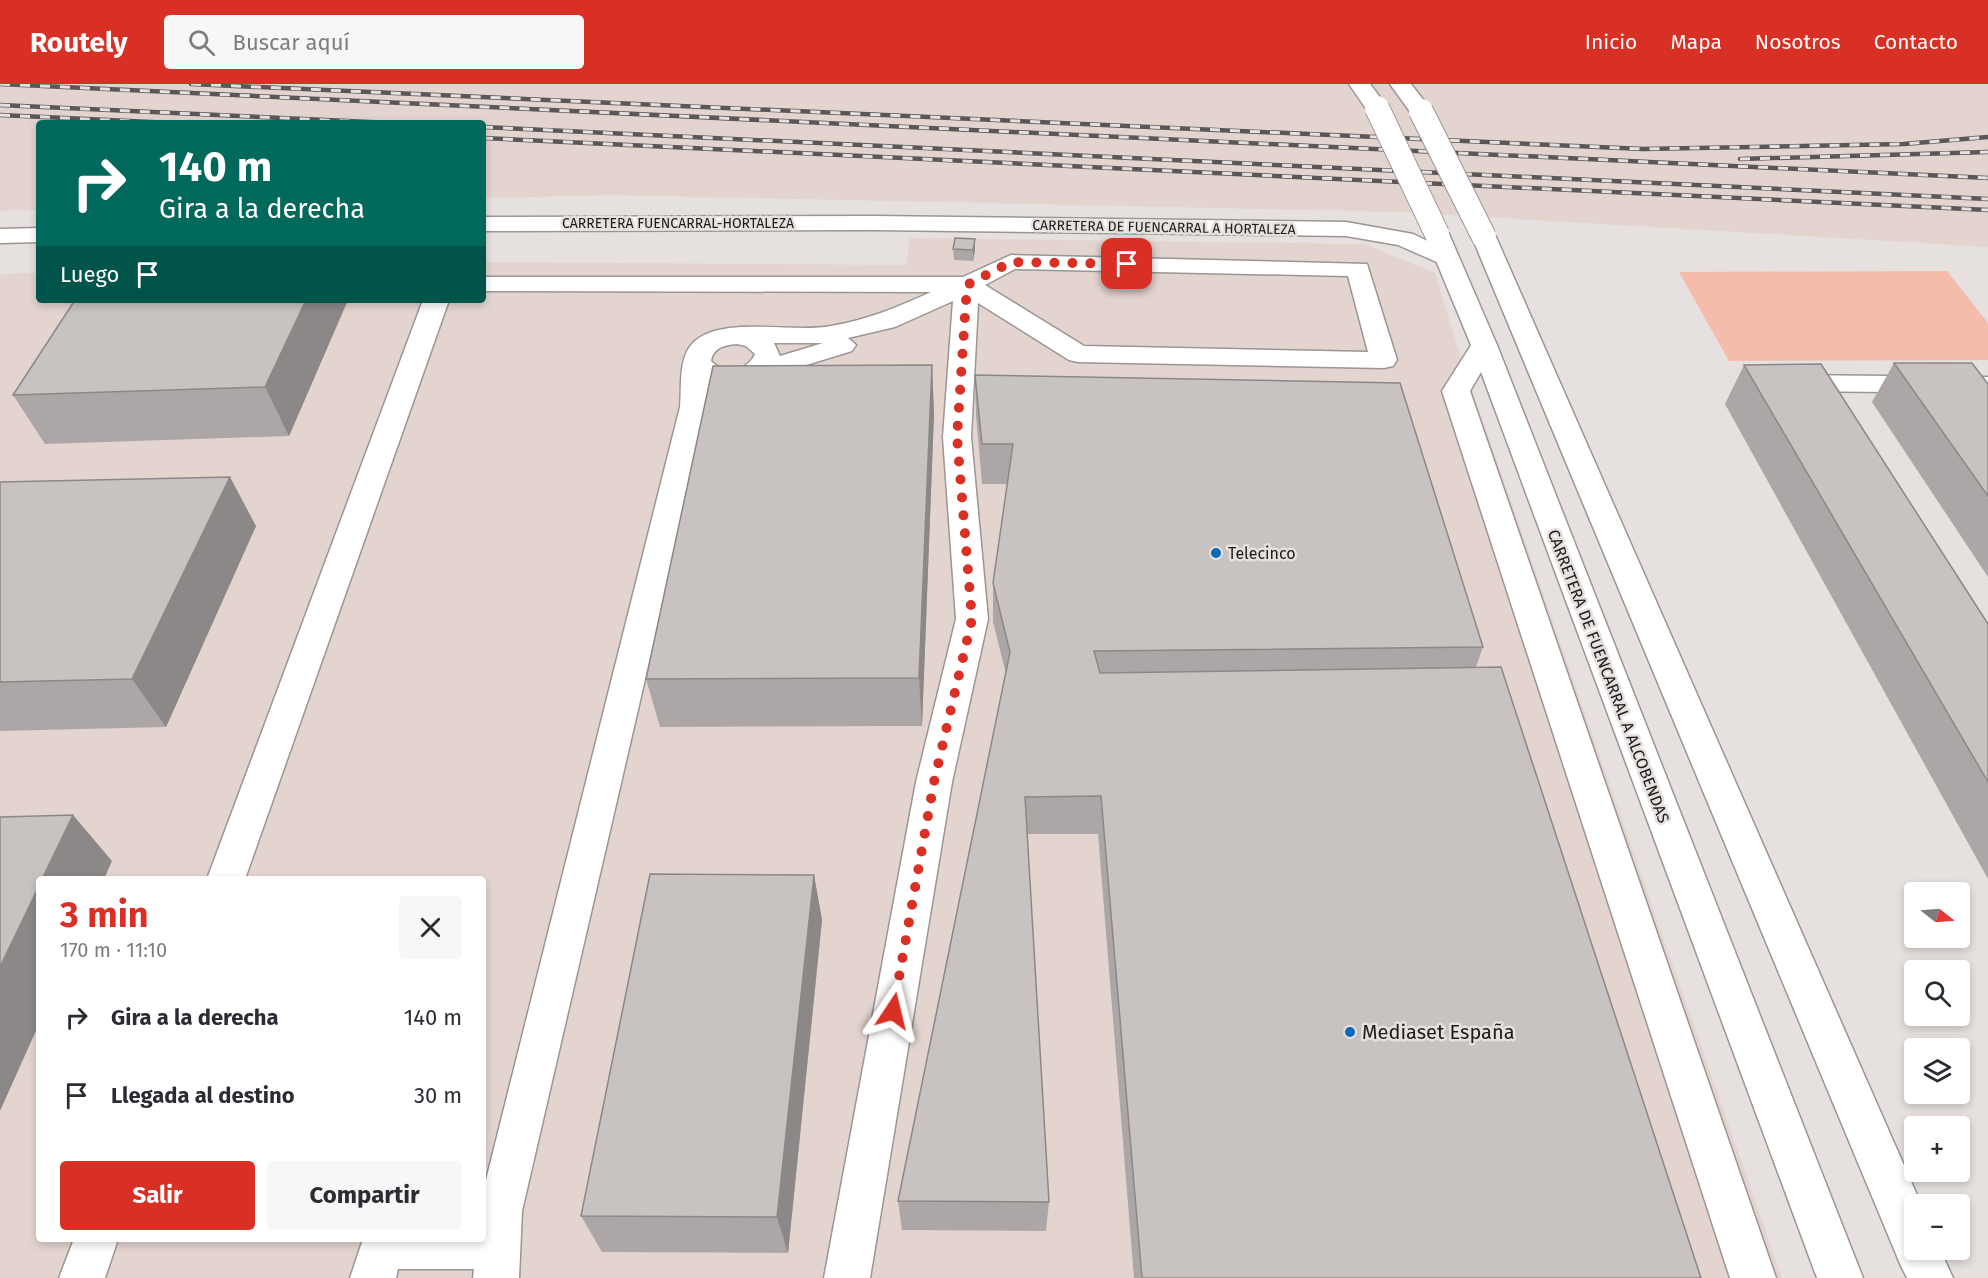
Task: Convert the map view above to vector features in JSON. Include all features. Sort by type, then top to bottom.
[{"type":"main road","name":"CARRETERA DE FUENCARRAL A ALCOBENDAS","points":[[1359,84],[1377,108],[1443,247],[1484,345],[1840,1278]]},
{"type":"main road","points":[[1400,84],[1421,111],[1484,237],[1904,1218]]},
{"type":"main road","name":"CARRETERA DE FUENCARRAL A HORTALEZA","points":[[873,223],[1346,230],[1443,247]]},
{"type":"main road","name":"CARRETERA FUENCARRAL-HORTALEZA","points":[[486,224],[873,223]]},
{"type":"main road","points":[[0,236],[36,235]]},
{"type":"main road","points":[[486,284],[967,285],[1078,354],[1384,360],[1358,269],[1011,262],[967,285],[886,322],[828,335],[741,336],[718,339],[709,344],[698,357],[709,371],[743,377],[872,335],[886,322]]},
{"type":"main road","points":[[847,1278],[934,782],[972,619],[957,437],[967,285]]},
{"type":"main road","points":[[227,876],[435,303]]},
{"type":"main road","points":[[741,336],[759,342],[768,354],[766,361],[753,373]]},
{"type":"main road","points":[[1484,345],[1456,391],[1753,1278]]},
{"type":"main road","points":[[378,1262],[497,1262],[500,1211],[694,407],[709,371]]},
{"type":"main road","points":[[1763,383],[1958,385],[1982,397]]},
{"type":"main road","points":[[82,1278],[95,1242]]},
{"type":"main road","points":[[1922,1260],[1930,1278]]},
{"type":"shaded area","points":[[0,84],[1988,84],[1988,247],[1400,212],[612,195],[486,198],[486,120],[36,120],[36,210],[0,211]]},
{"type":"shaded area","name":"Mediaset España","points":[[910,238],[1365,244],[1435,273],[1461,358],[1782,1278],[0,1278],[0,274],[36,273],[36,303],[486,303],[486,262],[906,265]]},
{"type":"shaded area","points":[[1947,271],[1988,323],[1988,360],[1729,361],[1679,272]]},
{"type":"building","points":[[955,238],[975,239],[973,250],[953,249]]},
{"type":"building","points":[[73,303],[305,303],[265,387],[13,395]]},
{"type":"building","points":[[1894,363],[1972,363],[1988,384],[1988,496]]},
{"type":"building","points":[[1821,364],[1988,624],[1988,782],[1744,365]]},
{"type":"building","points":[[932,365],[919,678],[646,679],[713,366]]},
{"type":"building","name":"Mediaset España","points":[[975,375],[1400,383],[1483,647],[1094,651],[1100,673],[1501,667],[1701,1278],[1142,1278],[1101,796],[1025,797],[1049,1202],[898,1201],[1010,652],[993,583],[1013,444],[982,444]]},
{"type":"building","points":[[230,477],[132,679],[0,682],[0,482]]},
{"type":"building","points":[[73,815],[43,876],[36,876],[36,892],[0,967],[0,817]]},
{"type":"building","points":[[650,874],[814,875],[777,1217],[581,1216]]},
{"type":"railway","points":[[0,84],[1988,178]]},
{"type":"railway","points":[[191,84],[1643,149],[1904,144],[1988,137]]},
{"type":"railway","points":[[0,105],[326,120]]},
{"type":"railway","points":[[0,115],[108,120]]},
{"type":"railway","points":[[486,127],[1988,199]]},
{"type":"railway","points":[[486,138],[1988,210]]},
{"type":"railway","points":[[1740,159],[1988,152]]},
{"type":"place","name":"Telecinco","points":[[1216,553]]},
{"type":"place","name":"Mediaset España","points":[[1350,1032]]},
{"type":"route","points":[[893,1011],[934,782],[972,619],[957,437],[967,285],[1011,262],[1127,264]]}]
